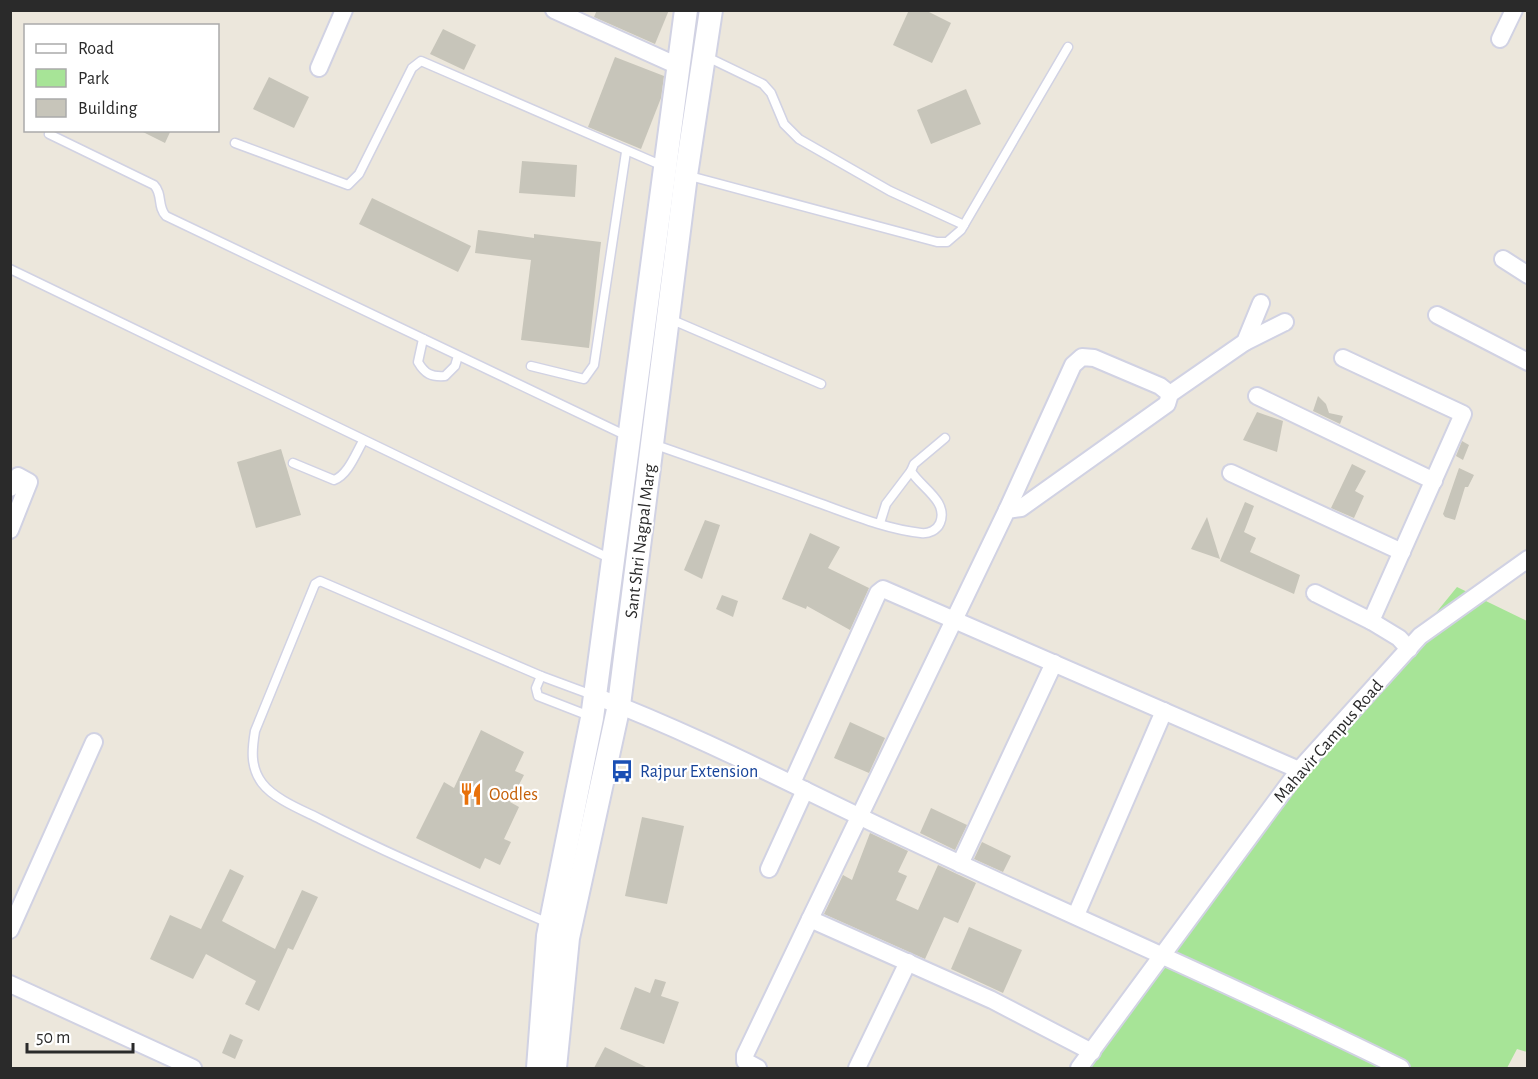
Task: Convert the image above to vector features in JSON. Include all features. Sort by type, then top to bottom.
[{"type":"main road","name":"Sant Shri Nagpal Marg","points":[[553,1068],[550,924],[594,707],[663,170],[686,10]]},
{"type":"main road","name":"Sant Shri Nagpal Marg","points":[[553,1068],[568,938],[619,705],[686,175],[711,10]]},
{"type":"main road","points":[[672,109],[674,116],[683,121],[688,121],[696,112]]},
{"type":"street","points":[[319,68],[344,10]]},
{"type":"street","points":[[554,10],[678,66]]},
{"type":"street","points":[[1500,39],[1514,10]]},
{"type":"street","points":[[1503,259],[1527,275]]},
{"type":"street","points":[[1245,342],[1261,303]]},
{"type":"street","points":[[1437,315],[1527,362]]},
{"type":"street","points":[[1007,510],[1021,508],[1167,404],[1170,393],[1245,342],[1285,322]]},
{"type":"street","points":[[758,1068],[745,1061],[745,1055],[860,818],[953,617],[1007,510],[1073,365],[1082,357],[1094,358],[1160,386],[1170,393]]},
{"type":"street","points":[[1343,358],[1463,414],[1371,621]]},
{"type":"street","points":[[1257,396],[1434,481]]},
{"type":"street","points":[[1231,473],[1402,552]]},
{"type":"street","points":[[10,488],[18,476],[29,482],[10,530]]},
{"type":"street","name":"Mahavir Campus Road","points":[[1078,1068],[1299,770],[1420,636],[1527,559]]},
{"type":"street","points":[[768,869],[799,787],[881,590],[953,617],[1299,770]]},
{"type":"street","points":[[1315,593],[1371,621],[1399,638],[1409,649]]},
{"type":"street","points":[[960,864],[1054,663]]},
{"type":"street","points":[[594,707],[619,705],[960,864],[1076,915],[1401,1068]]},
{"type":"street","points":[[1076,915],[1164,711]]},
{"type":"street","points":[[10,930],[94,742]]},
{"type":"street","points":[[810,919],[992,1000],[1092,1052]]},
{"type":"street","points":[[857,1068],[908,962]]},
{"type":"street","points":[[10,984],[194,1068]]},
{"type":"lane","points":[[235,143],[348,185],[359,174],[412,68],[420,61],[663,170],[937,242],[946,242],[955,238],[964,225],[1068,47]]},
{"type":"lane","points":[[704,56],[747,74],[763,84],[771,93],[784,124],[800,139],[890,192],[964,225]]},
{"type":"lane","points":[[49,134],[154,185],[160,194],[161,210],[166,216],[629,437]]},
{"type":"lane","points":[[531,366],[584,379],[594,365],[626,152]]},
{"type":"lane","points":[[10,269],[614,560]]},
{"type":"lane","points":[[668,318],[821,384]]},
{"type":"lane","points":[[423,339],[418,362],[423,371],[433,377],[445,376],[454,366],[458,356]]},
{"type":"lane","points":[[880,523],[886,504],[914,464],[945,438]]},
{"type":"lane","points":[[292,463],[334,480],[340,478],[346,471],[363,441]]},
{"type":"lane","points":[[652,444],[880,523],[922,533],[932,532],[939,524],[941,512],[938,500],[917,482],[911,471]]},
{"type":"lane","points":[[550,924],[376,848],[292,805],[264,786],[255,772],[252,749],[255,730],[315,584],[320,581],[541,676],[594,707]]},
{"type":"lane","points":[[541,676],[536,688],[538,696],[594,707]]},
{"type":"green space","points":[[1457,587],[1527,621],[1527,1052],[1517,1049],[1507,1068],[1083,1068],[1294,787]]},
{"type":"building","points":[[597,10],[669,10],[655,44],[594,17]]},
{"type":"building","points":[[909,10],[925,10],[951,23],[932,63],[893,45]]},
{"type":"building","points":[[443,29],[476,45],[464,70],[430,54]]},
{"type":"building","points":[[615,57],[664,76],[661,98],[641,149],[588,127]]},
{"type":"building","points":[[269,77],[309,97],[294,128],[253,109]]},
{"type":"building","points":[[966,89],[981,124],[931,144],[917,110]]},
{"type":"building","points":[[143,132],[170,132],[165,143]]},
{"type":"building","points":[[522,161],[577,165],[575,197],[519,193]]},
{"type":"building","points":[[372,198],[471,246],[458,272],[359,224]]},
{"type":"building","points":[[478,230],[534,238],[534,234],[601,242],[589,348],[521,340],[531,260],[475,253]]},
{"type":"building","points":[[1318,396],[1326,404],[1329,413],[1343,416],[1340,424],[1313,411]]},
{"type":"building","points":[[1257,412],[1283,421],[1277,452],[1243,440]]},
{"type":"building","points":[[1462,441],[1469,445],[1463,460],[1456,456]]},
{"type":"building","points":[[281,449],[301,515],[256,528],[237,462]]},
{"type":"building","points":[[1352,464],[1366,471],[1355,491],[1364,496],[1354,518],[1331,508]]},
{"type":"building","points":[[1459,468],[1474,475],[1468,487],[1465,487],[1455,520],[1443,514]]},
{"type":"building","points":[[1245,502],[1254,506],[1244,532],[1256,538],[1250,552],[1300,575],[1294,594],[1220,561]]},
{"type":"building","points":[[1207,517],[1220,559],[1191,549]]},
{"type":"building","points":[[705,520],[720,525],[702,579],[684,570]]},
{"type":"building","points":[[810,533],[840,547],[828,568],[869,588],[850,630],[807,606],[806,609],[782,599]]},
{"type":"building","points":[[722,595],[738,601],[733,617],[716,609]]},
{"type":"building","points":[[850,722],[885,738],[869,773],[834,758]]},
{"type":"building","points":[[481,730],[524,752],[515,771],[524,775],[510,802],[519,807],[504,839],[511,842],[500,865],[485,858],[480,869],[416,838],[444,782],[454,788]]},
{"type":"building","points":[[931,808],[967,825],[955,850],[920,833]]},
{"type":"building","points":[[642,817],[684,826],[667,904],[625,896]]},
{"type":"building","points":[[870,833],[908,851],[898,872],[907,876],[896,900],[918,910],[938,865],[976,883],[958,923],[944,917],[925,959],[824,914],[843,875],[852,880]]},
{"type":"building","points":[[982,842],[1011,856],[1003,872],[974,859]]},
{"type":"building","points":[[230,869],[244,876],[222,921],[275,949],[302,890],[318,897],[293,950],[288,948],[259,1011],[245,1004],[256,981],[206,954],[193,979],[150,959],[170,915],[201,929]]},
{"type":"building","points":[[969,927],[1022,950],[1003,993],[951,969]]},
{"type":"building","points":[[655,979],[666,982],[661,996],[679,1002],[664,1044],[620,1029],[635,987],[650,993]]},
{"type":"building","points":[[230,1034],[243,1040],[235,1059],[222,1053]]},
{"type":"building","points":[[605,1047],[648,1068],[594,1068]]},
{"type":"place","name":"Rajpur Extension","points":[[622,771]]},
{"type":"place","name":"Oodles","points":[[471,794]]}]
